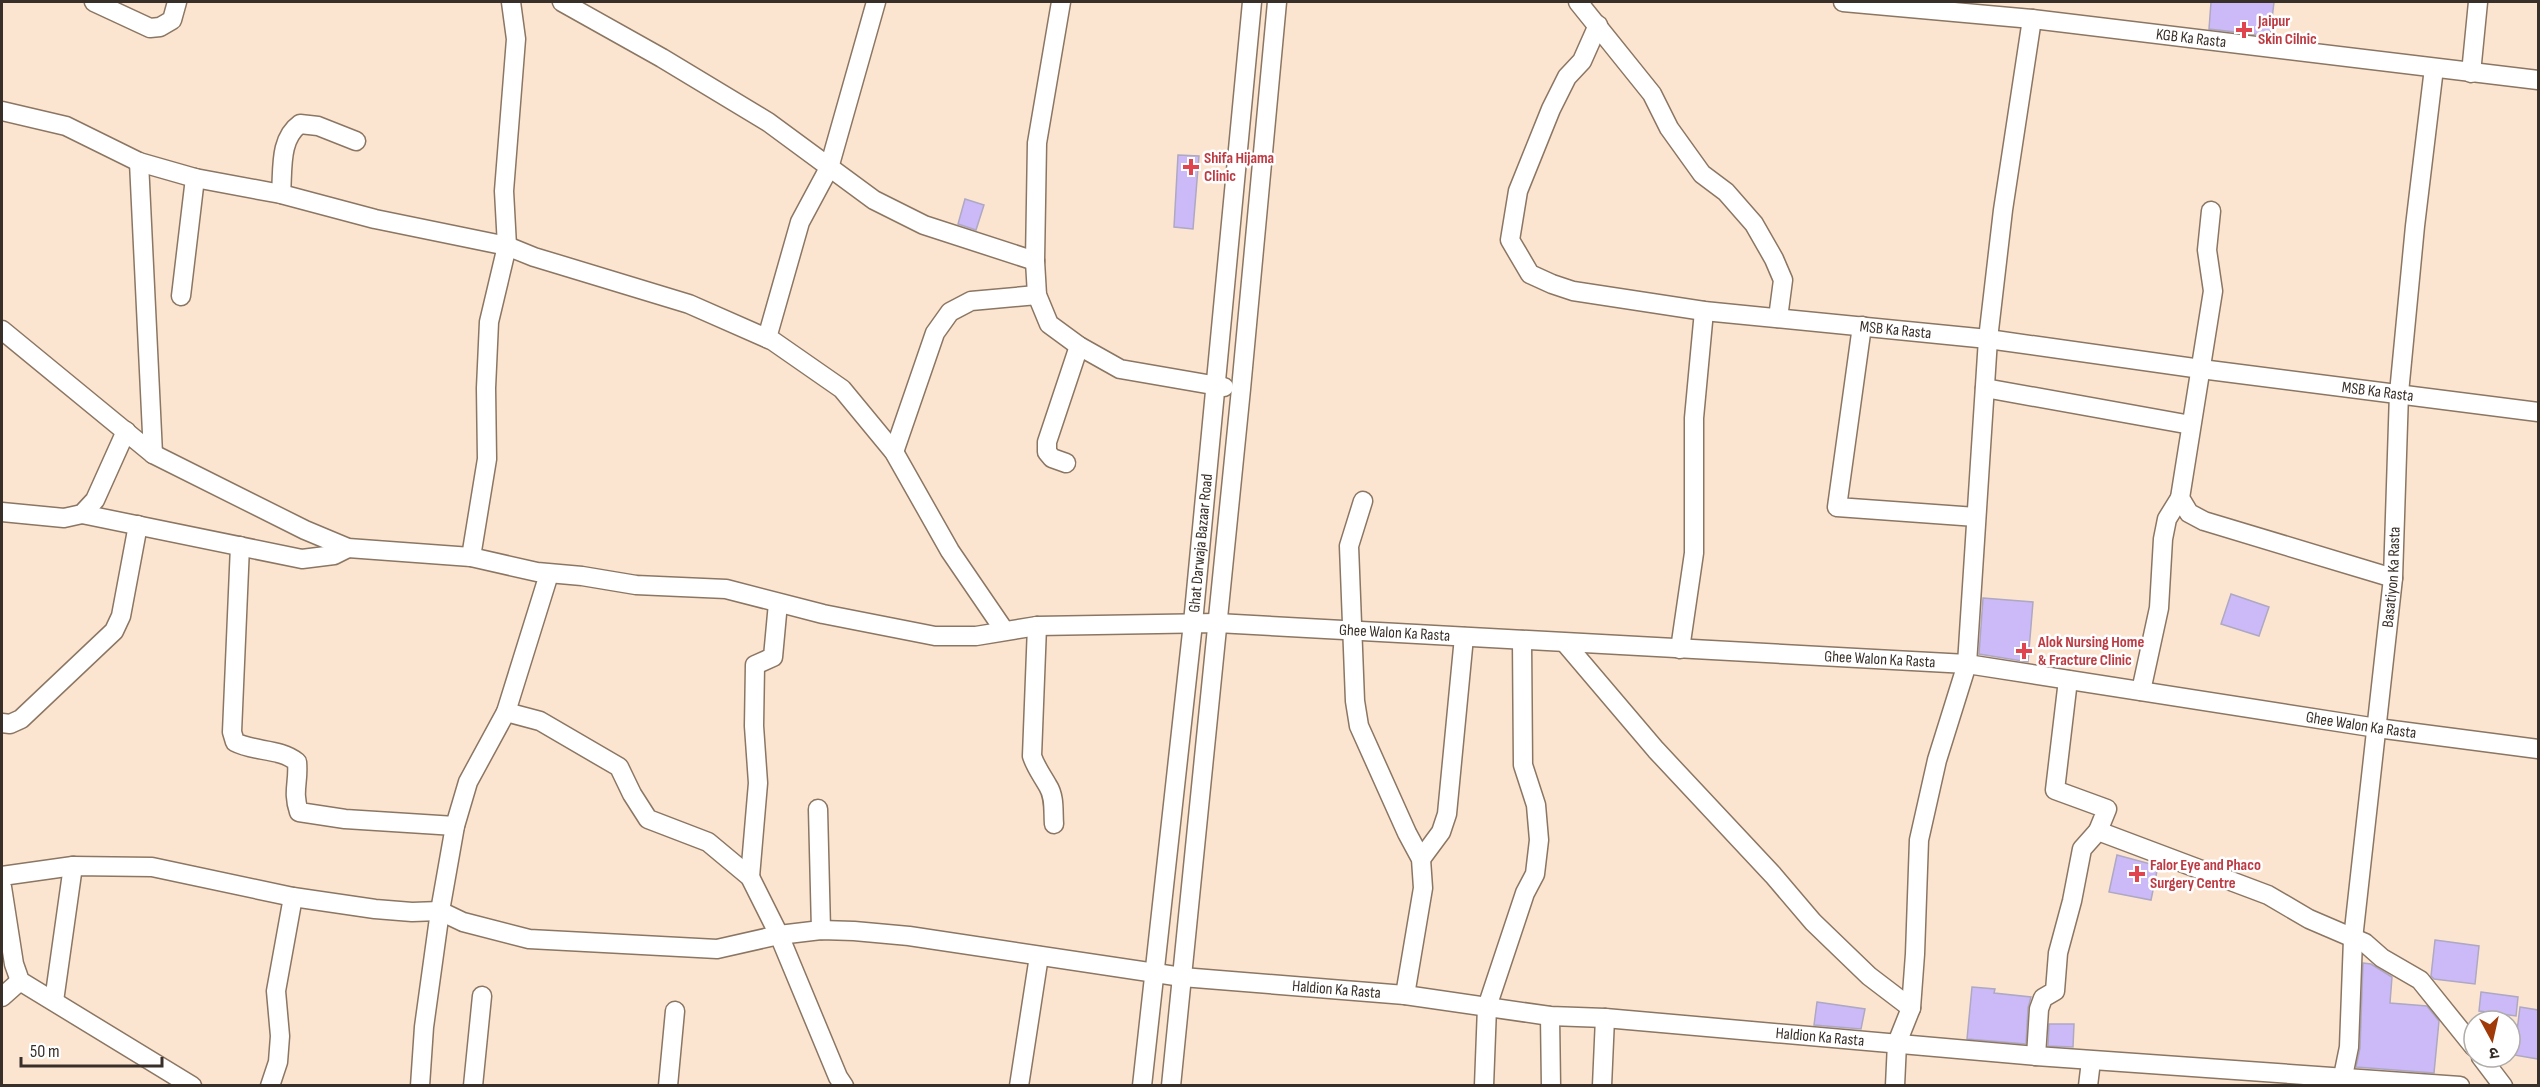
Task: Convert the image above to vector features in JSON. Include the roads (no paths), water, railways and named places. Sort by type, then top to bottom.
[{"type":"street","points":[[94,2],[150,28],[160,27],[172,21],[177,2]]},
{"type":"street","points":[[471,557],[487,459],[486,388],[489,322],[507,246],[504,191],[516,39],[511,2]]},
{"type":"street","points":[[562,2],[768,122],[874,200],[924,225],[1035,261]]},
{"type":"street","points":[[767,338],[800,222],[829,168],[876,2]]},
{"type":"street","points":[[1061,2],[1037,143],[1035,261],[1037,295],[1049,324],[1078,346],[1120,369],[1241,389]]},
{"type":"street","name":"Ghat Darwaja Bazaar Road","points":[[1142,1086],[1193,623],[1252,2]]},
{"type":"street","points":[[1171,1086],[1241,389],[1277,2]]},
{"type":"street","points":[[1578,2],[1652,94],[1669,128],[1702,174],[1726,192],[1754,224],[1783,280],[1778,318]]},
{"type":"street","name":"KGB Ka Rasta","points":[[1843,2],[1954,7],[2032,19],[2538,80]]},
{"type":"street","points":[[2471,73],[2478,2]]},
{"type":"street","points":[[1895,1086],[1897,1043],[1911,1008],[1919,840],[1937,760],[1967,663],[1988,339],[2003,210],[2032,19]]},
{"type":"street","name":"MSB Ka Rasta","points":[[1598,25],[1582,61],[1567,77],[1551,109],[1518,191],[1510,240],[1530,274],[1552,284],[1573,291],[1704,310],[1988,339],[2538,412]]},
{"type":"street","name":"Basatiyon Ka Rasta","points":[[2342,1082],[2349,1047],[2353,939],[2393,578],[2399,393],[2415,226],[2434,68]]},
{"type":"street","points":[[2,111],[66,126],[139,162],[195,178],[281,194],[375,219],[507,246],[534,257],[689,304],[767,338],[842,389],[894,452],[950,551],[1004,630]]},
{"type":"street","points":[[281,194],[285,143],[290,132],[300,124],[318,126],[356,141]]},
{"type":"street","points":[[139,162],[153,454]]},
{"type":"street","points":[[181,296],[195,178]]},
{"type":"street","points":[[2141,691],[2159,608],[2163,539],[2167,519],[2180,498],[2213,291],[2207,250],[2211,211]]},
{"type":"street","points":[[894,452],[935,333],[950,312],[971,301],[1037,295]]},
{"type":"street","points":[[1680,650],[1694,553],[1694,418],[1704,310]]},
{"type":"street","points":[[1862,327],[1837,507],[1976,517]]},
{"type":"street","points":[[2,330],[153,454],[305,530],[348,548]]},
{"type":"street","points":[[1066,463],[1052,458],[1047,452],[1047,442],[1078,346]]},
{"type":"street","points":[[1984,388],[2191,425]]},
{"type":"street","points":[[82,514],[95,500],[126,431]]},
{"type":"street","points":[[2180,498],[2189,513],[2204,521],[2393,578]]},
{"type":"street","points":[[1363,501],[1349,546],[1354,701],[1359,726],[1421,859],[1423,888],[1406,995]]},
{"type":"street","points":[[2,512],[64,518],[82,514],[302,559],[334,555],[348,548]]},
{"type":"street","points":[[2,723],[10,724],[21,719],[114,631],[121,615],[138,525]]},
{"type":"street","points":[[240,546],[232,732],[235,742],[281,754],[297,762],[298,774],[294,797],[299,812],[345,819],[455,826]]},
{"type":"street","name":"Ghee Walon Ka Rasta","points":[[348,548],[471,557],[549,574],[582,576],[636,585],[726,589],[856,621],[935,636],[976,636],[1037,626],[1218,623],[1680,650],[1967,663],[2377,728],[2538,749]]},
{"type":"street","points":[[420,1086],[424,1027],[440,911],[455,826],[468,782],[506,711],[549,574]]},
{"type":"street","points":[[750,877],[758,783],[754,726],[755,665],[773,657],[778,603]]},
{"type":"street","points":[[1037,626],[1032,756],[1053,798],[1054,824]]},
{"type":"street","points":[[1421,859],[1441,832],[1447,814],[1464,637]]},
{"type":"street","points":[[1484,1086],[1487,1008],[1525,893],[1536,874],[1539,840],[1536,805],[1523,765],[1522,640]]},
{"type":"street","points":[[1565,643],[1642,735],[1813,922],[1869,976],[1911,1008]]},
{"type":"street","points":[[2036,1056],[2039,1009],[2043,998],[2055,991],[2058,953],[2072,901],[2082,849],[2098,831],[2107,809],[2055,790],[2067,680]]},
{"type":"street","points":[[506,711],[540,721],[619,767],[648,819],[708,842],[750,877],[779,935],[838,1077],[844,1086]]},
{"type":"street","points":[[818,809],[821,930]]},
{"type":"street","points":[[2098,831],[2268,895],[2309,919],[2365,943],[2382,958],[2420,980],[2462,1032]]},
{"type":"street","points":[[2,876],[73,866],[152,867],[293,897],[375,909],[412,912],[440,911]]},
{"type":"street","points":[[54,1001],[73,866]]},
{"type":"street","points":[[2,887],[14,964],[20,981],[192,1086]]},
{"type":"street","points":[[270,1086],[278,1062],[280,1036],[276,991],[293,897]]},
{"type":"street","name":"Haldion Ka Rasta","points":[[440,911],[463,922],[529,939],[717,950],[779,935],[821,930],[909,936],[1182,977],[1406,995],[1550,1016],[1605,1018],[2342,1082],[2460,1086]]},
{"type":"street","points":[[1019,1086],[1039,956]]},
{"type":"street","points":[[2,997],[20,981]]},
{"type":"street","points":[[473,1086],[482,996]]},
{"type":"street","points":[[668,1086],[675,1011]]},
{"type":"street","points":[[1550,1016],[1551,1086]]},
{"type":"street","points":[[1602,1086],[1605,1018]]},
{"type":"street","points":[[2088,1086],[2091,1061]]},
{"type":"street","points":[[2490,1069],[2503,1086]]},
{"type":"place","name":"Jaipur Skin Cilnic","points":[[2244,30]]},
{"type":"place","name":"Shifa Hijama Clinic","points":[[1191,167]]},
{"type":"place","name":"Alok Nursing Home & Fracture Clinic","points":[[2024,651]]},
{"type":"place","name":"Falor Eye and Phaco Surgery Centre","points":[[2137,874]]}]
